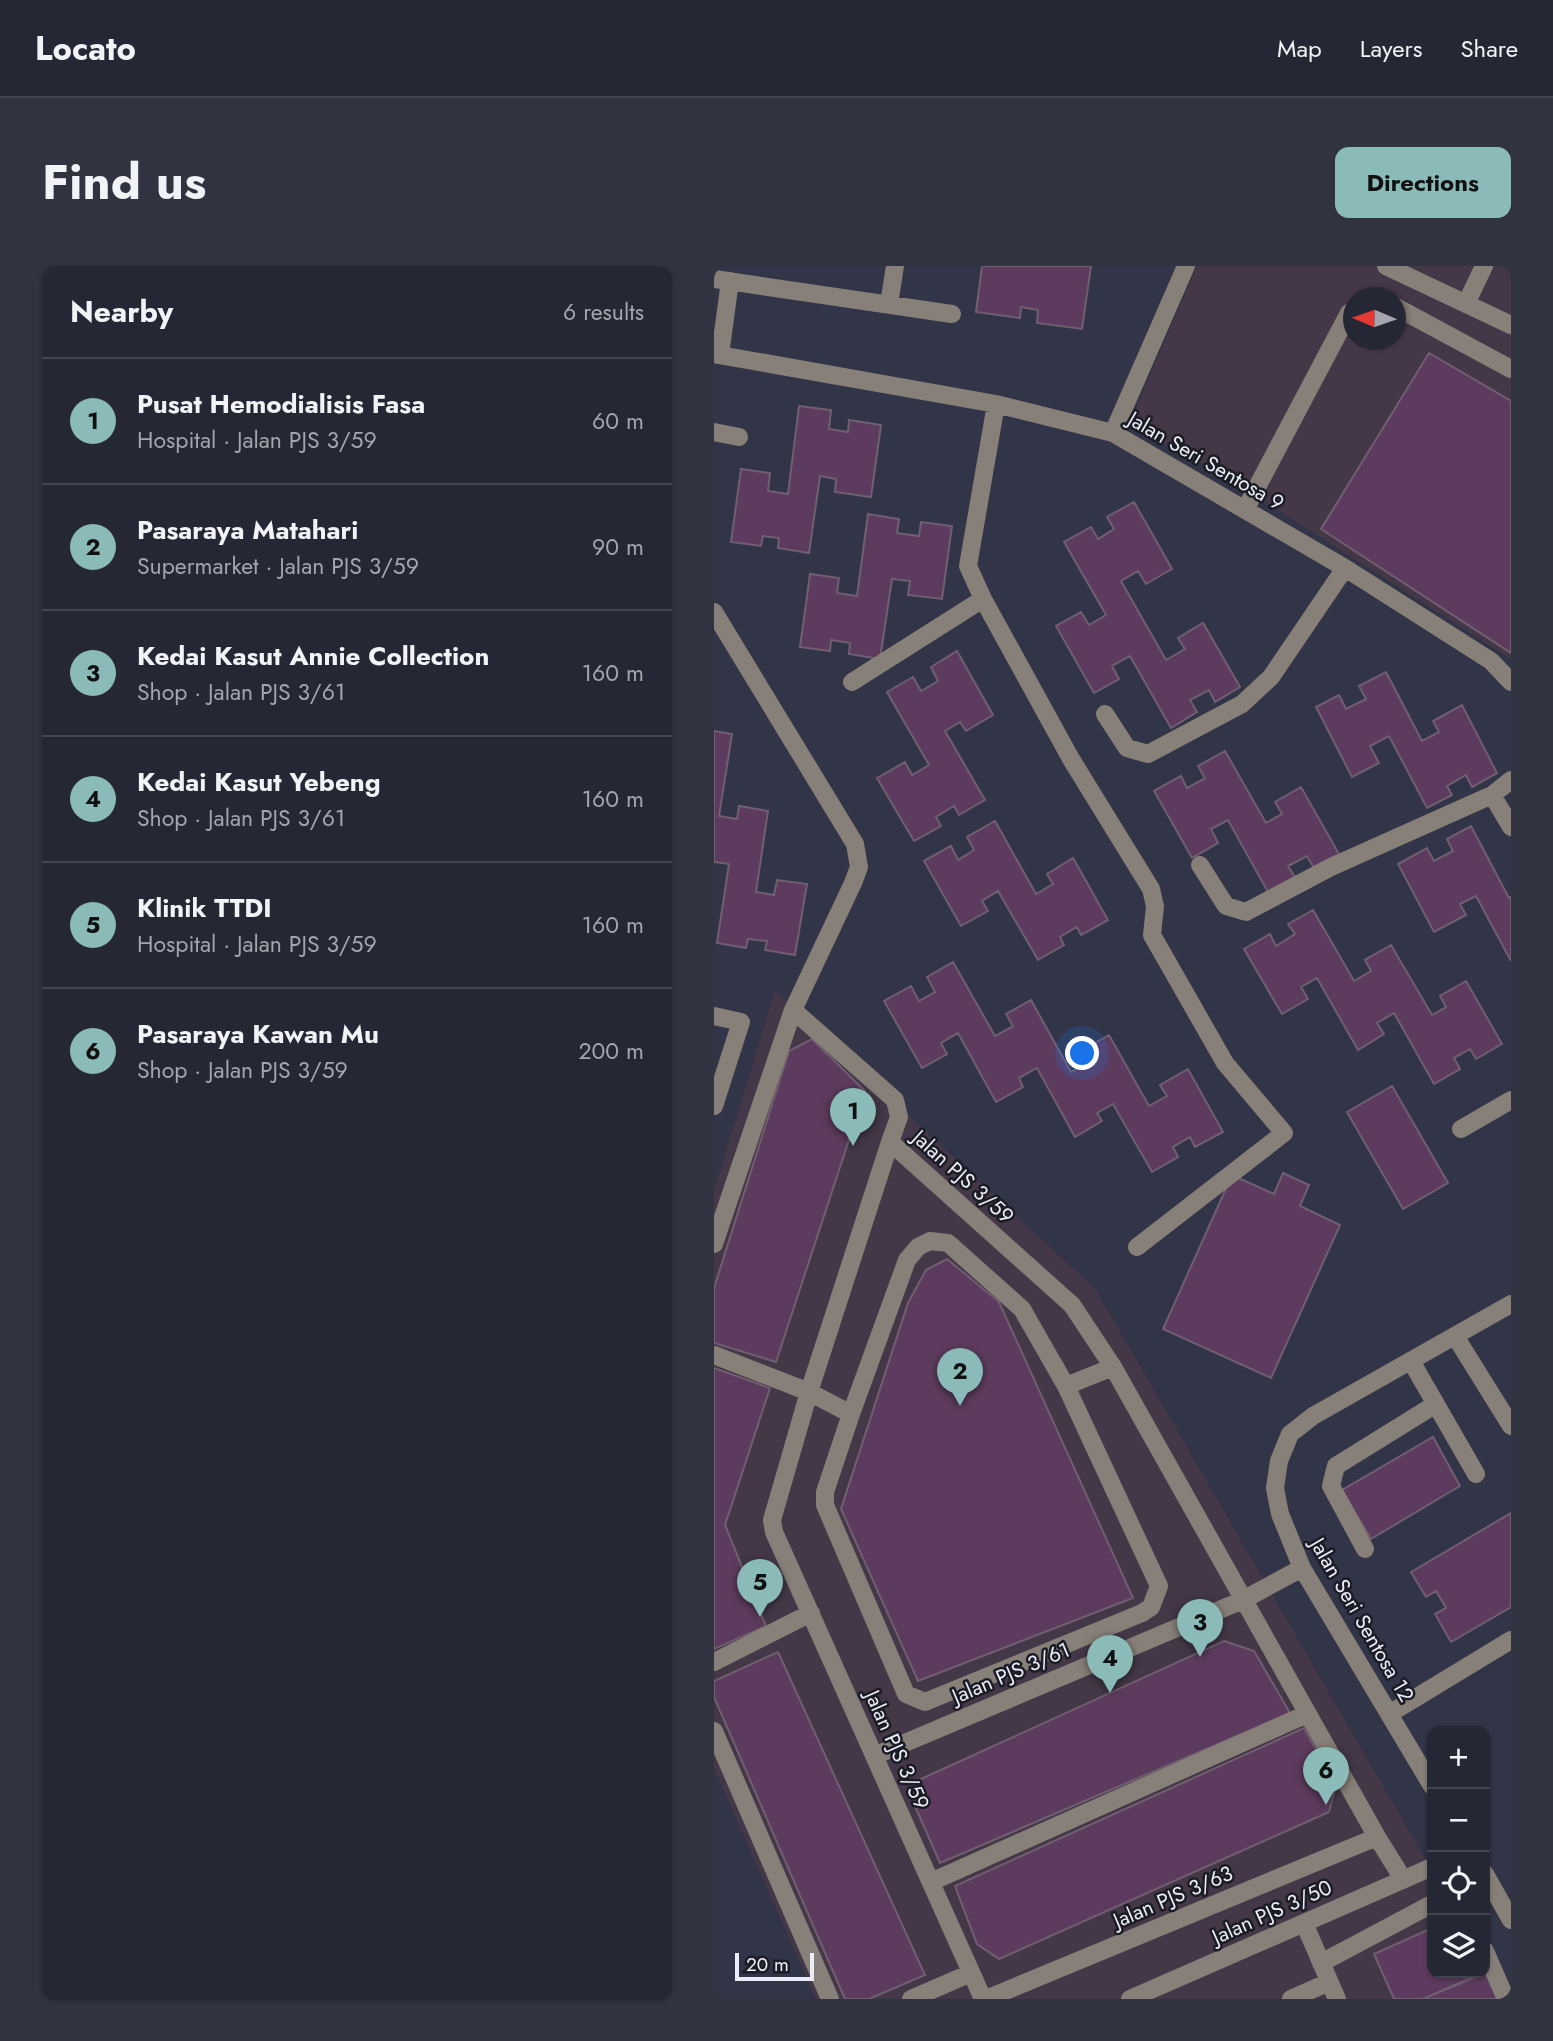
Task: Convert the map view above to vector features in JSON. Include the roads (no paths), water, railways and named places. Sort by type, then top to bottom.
[{"type":"street","points":[[889,304],[895,266]]},
{"type":"street","points":[[1113,433],[1186,266]]},
{"type":"street","points":[[1386,266],[1511,325]]},
{"type":"street","points":[[1466,303],[1483,266]]},
{"type":"street","points":[[717,355],[722,280],[952,314]]},
{"type":"street","points":[[1406,313],[1511,369]]},
{"type":"street","points":[[1246,508],[1343,324]]},
{"type":"street","name":"Jalan Seri Sentosa 9","points":[[717,355],[996,404],[1113,433],[1345,568],[1491,661],[1511,682]]},
{"type":"street","points":[[996,404],[968,566],[982,599],[1071,759],[1151,889],[1155,906],[1152,935],[1225,1063],[1284,1133],[1137,1247]]},
{"type":"street","points":[[714,432],[739,437]]},
{"type":"street","points":[[1105,714],[1127,748],[1147,754],[1242,704],[1271,677],[1345,568]]},
{"type":"street","points":[[852,682],[982,599]]},
{"type":"street","points":[[714,612],[855,844],[859,867],[793,1010],[714,1244]]},
{"type":"street","points":[[1200,864],[1226,906],[1246,912],[1331,867],[1492,795],[1511,780]]},
{"type":"street","points":[[1492,795],[1511,827]]},
{"type":"street","points":[[793,1010],[895,1100],[899,1117],[890,1142]]},
{"type":"street","points":[[714,1016],[741,1022],[714,1106]]},
{"type":"street","points":[[1461,1129],[1511,1100]]},
{"type":"street","name":"Jalan PJS 3/59","points":[[984,1999],[774,1532],[772,1520],[809,1392],[890,1142],[1072,1306],[1113,1367],[1242,1600],[1403,1880]]},
{"type":"street","points":[[930,1241],[948,1243],[1022,1310],[1066,1386],[1159,1586],[1151,1606],[1142,1613],[925,1702],[906,1694],[825,1505],[825,1492],[907,1260],[918,1247],[930,1241]]},
{"type":"street","name":"Jalan Seri Sentosa 12","points":[[1427,1778],[1302,1569],[1280,1514],[1275,1488],[1279,1461],[1290,1434],[1313,1416],[1511,1304]]},
{"type":"street","points":[[1455,1336],[1511,1426]]},
{"type":"street","points":[[714,1355],[809,1392],[851,1414]]},
{"type":"street","points":[[1411,1361],[1476,1474]]},
{"type":"street","points":[[1066,1386],[1113,1367]]},
{"type":"street","points":[[1365,1549],[1331,1486],[1336,1466],[1436,1405]]},
{"type":"street","name":"Jalan PJS 3/61","points":[[874,1756],[1242,1600],[1302,1569]]},
{"type":"street","points":[[714,1662],[811,1614]]},
{"type":"street","points":[[1389,1714],[1511,1640]]},
{"type":"street","points":[[1064,1646],[1075,1671]]},
{"type":"street","points":[[931,1882],[1307,1714]]},
{"type":"street","points":[[714,1731],[830,1999]]},
{"type":"street","name":"Jalan PJS 3/63","points":[[984,1999],[1377,1837]]},
{"type":"street","name":"Jalan PJS 3/50","points":[[1130,1999],[1427,1869]]},
{"type":"street","points":[[1490,1883],[1511,1920]]},
{"type":"street","points":[[1321,1963],[1427,1907]]},
{"type":"street","points":[[1291,1999],[1333,1991],[1304,1923]]},
{"type":"street","points":[[1490,1962],[1506,1999]]},
{"type":"street","points":[[911,1999],[971,1973]]},
{"type":"place","name":"Pusat Hemodialisis Fasa","points":[[853,1146]]},
{"type":"place","name":"Pasaraya Matahari","points":[[960,1406]]},
{"type":"place","name":"Klinik TTDI","points":[[760,1617]]},
{"type":"place","name":"Kedai Kasut Annie Collection","points":[[1200,1657]]},
{"type":"place","name":"Kedai Kasut Yebeng","points":[[1110,1693]]},
{"type":"place","name":"Pasaraya Kawan Mu","points":[[1326,1805]]}]
